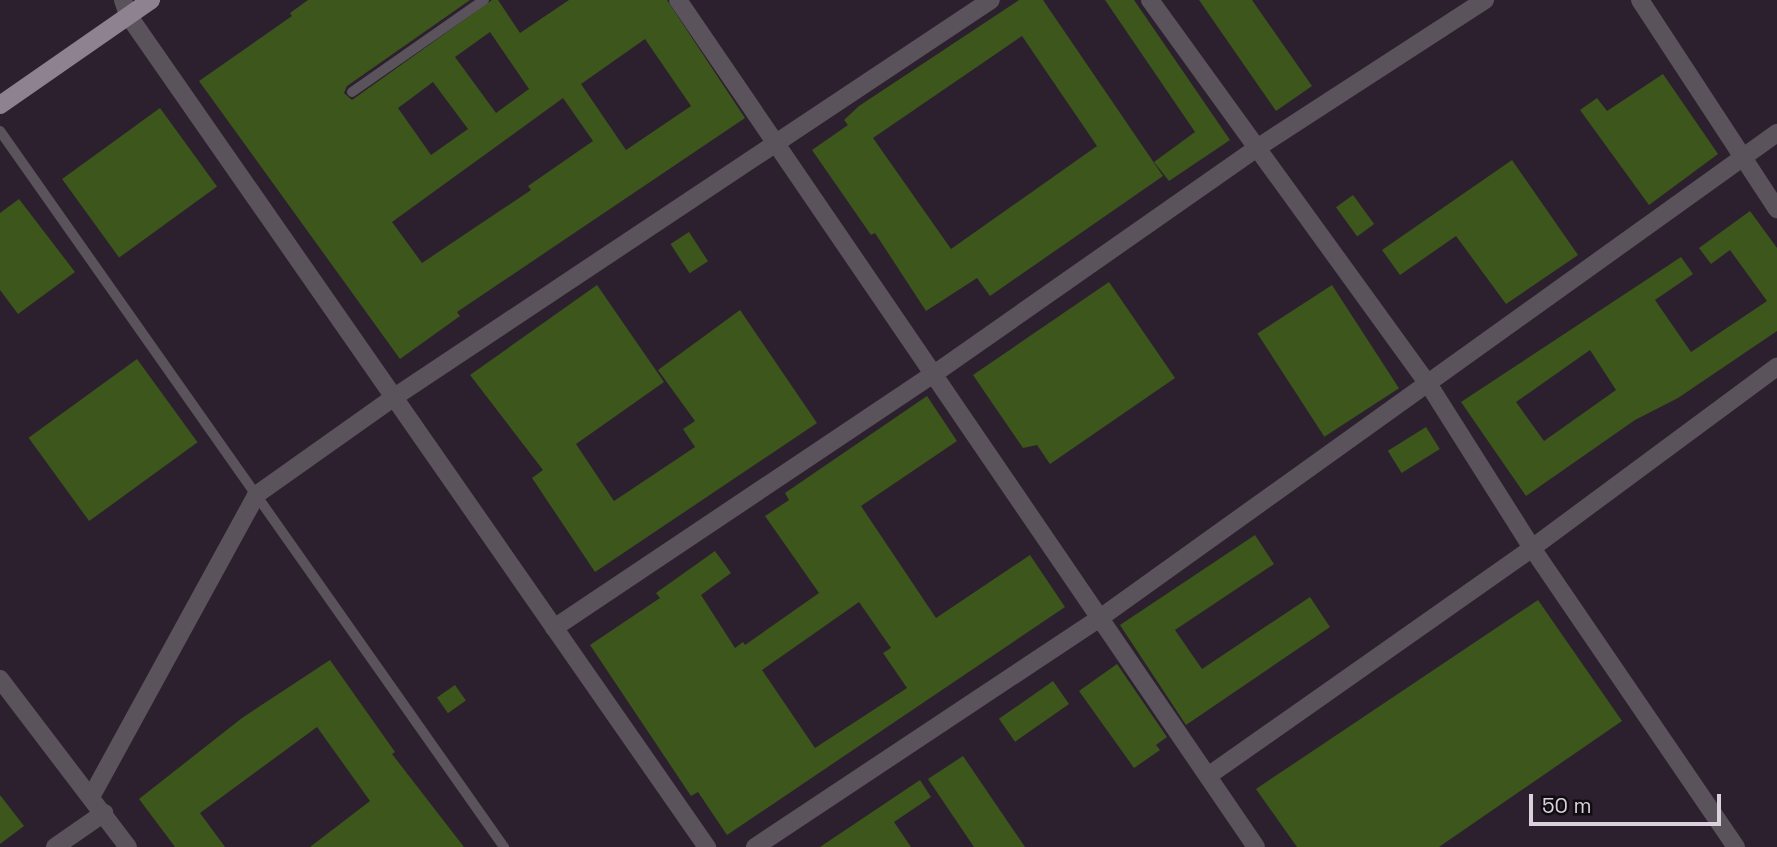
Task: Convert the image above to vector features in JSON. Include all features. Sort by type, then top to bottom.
[{"type":"main road","points":[[0,105],[125,8],[150,0]]},
{"type":"street","points":[[678,0],[1256,847]]},
{"type":"street","points":[[91,797],[256,495],[393,398],[991,0]]},
{"type":"street","points":[[1150,0],[1429,385],[1532,548],[1736,847]]},
{"type":"street","points":[[554,628],[934,374],[1257,148],[1485,0]]},
{"type":"street","points":[[1640,0],[1777,209]]},
{"type":"street","points":[[125,8],[707,847]]},
{"type":"street","points":[[755,847],[1100,618],[1429,385],[1741,156],[1777,133]]},
{"type":"street","points":[[1208,776],[1532,548],[1777,368]]},
{"type":"street","points":[[0,679],[128,847]]},
{"type":"street","points":[[55,847],[104,813]]},
{"type":"lane","points":[[352,92],[484,0]]},
{"type":"lane","points":[[0,131],[504,847]]},
{"type":"building","points":[[308,0],[470,0],[347,86],[344,93],[352,100],[492,0],[498,0],[520,33],[569,0],[667,0],[745,118],[457,312],[460,316],[400,359],[199,81],[292,16],[290,13]],"holes":[[[490,32],[529,89],[496,113],[455,57]],[[645,39],[691,106],[626,150],[581,84]],[[433,82],[468,129],[431,155],[398,108]],[[563,98],[593,141],[528,186],[531,190],[422,263],[392,222]]]},
{"type":"building","points":[[1019,0],[1043,0],[1163,176],[990,296],[977,278],[926,311],[875,233],[871,235],[812,150],[848,125],[844,120],[859,106]],"holes":[[[1022,36],[1097,146],[951,249],[873,138]]]},
{"type":"building","points":[[1105,0],[1134,0],[1230,140],[1169,181],[1154,162],[1195,132]]},
{"type":"building","points":[[1199,0],[1252,0],[1312,86],[1276,111]]},
{"type":"building","points":[[1663,74],[1718,154],[1649,205],[1580,110],[1597,98],[1607,111]]},
{"type":"building","points":[[160,108],[217,186],[119,258],[62,179]]},
{"type":"building","points":[[1512,160],[1578,255],[1506,304],[1456,236],[1400,275],[1382,250]]},
{"type":"building","points":[[1353,195],[1374,224],[1357,236],[1336,207]]},
{"type":"building","points":[[19,199],[75,272],[18,314],[0,290],[0,213]]},
{"type":"building","points":[[1750,211],[1777,248],[1777,331],[1678,398],[1635,420],[1526,496],[1461,402],[1681,257],[1693,274],[1655,300],[1691,352],[1767,301],[1730,250],[1711,264],[1699,248]],"holes":[[[1590,350],[1616,390],[1544,441],[1516,402]]]},
{"type":"building","points":[[689,232],[708,261],[690,273],[671,244]]},
{"type":"building","points":[[1109,282],[1175,378],[1050,464],[1037,445],[1023,448],[973,375]]},
{"type":"building","points":[[597,285],[664,382],[576,444],[614,501],[695,447],[683,429],[695,421],[658,370],[740,310],[817,423],[595,572],[532,478],[543,470],[470,375]]},
{"type":"building","points":[[1332,285],[1399,388],[1324,437],[1257,333]]},
{"type":"building","points":[[137,359],[198,442],[89,521],[29,438]]},
{"type":"building","points":[[927,396],[957,441],[861,506],[936,618],[1030,555],[1065,607],[727,835],[698,792],[691,796],[590,645],[660,598],[656,593],[715,551],[731,573],[701,595],[735,648],[743,642],[745,645],[819,593],[765,516],[789,500],[785,493]],"holes":[[[859,602],[891,648],[883,653],[907,688],[815,748],[762,670]]]},
{"type":"building","points":[[1426,427],[1440,449],[1402,473],[1388,451]]},
{"type":"building","points":[[1255,535],[1274,564],[1175,630],[1202,669],[1310,597],[1330,627],[1186,725],[1120,625]]},
{"type":"building","points":[[1538,600],[1622,721],[1439,847],[1297,847],[1256,789]]},
{"type":"building","points":[[330,660],[395,752],[392,754],[464,847],[310,847],[370,801],[317,727],[200,813],[225,847],[175,847],[139,799],[242,718]]},
{"type":"building","points":[[1117,664],[1167,737],[1156,745],[1160,750],[1134,768],[1079,691]]},
{"type":"building","points":[[1053,681],[1069,704],[1015,742],[999,719]]},
{"type":"building","points":[[455,685],[466,701],[448,713],[437,698]]},
{"type":"building","points":[[963,756],[1025,847],[974,847],[928,779]]},
{"type":"building","points":[[920,780],[931,797],[894,822],[911,847],[820,847]]},
{"type":"building","points":[[0,795],[24,826],[0,844]]}]
